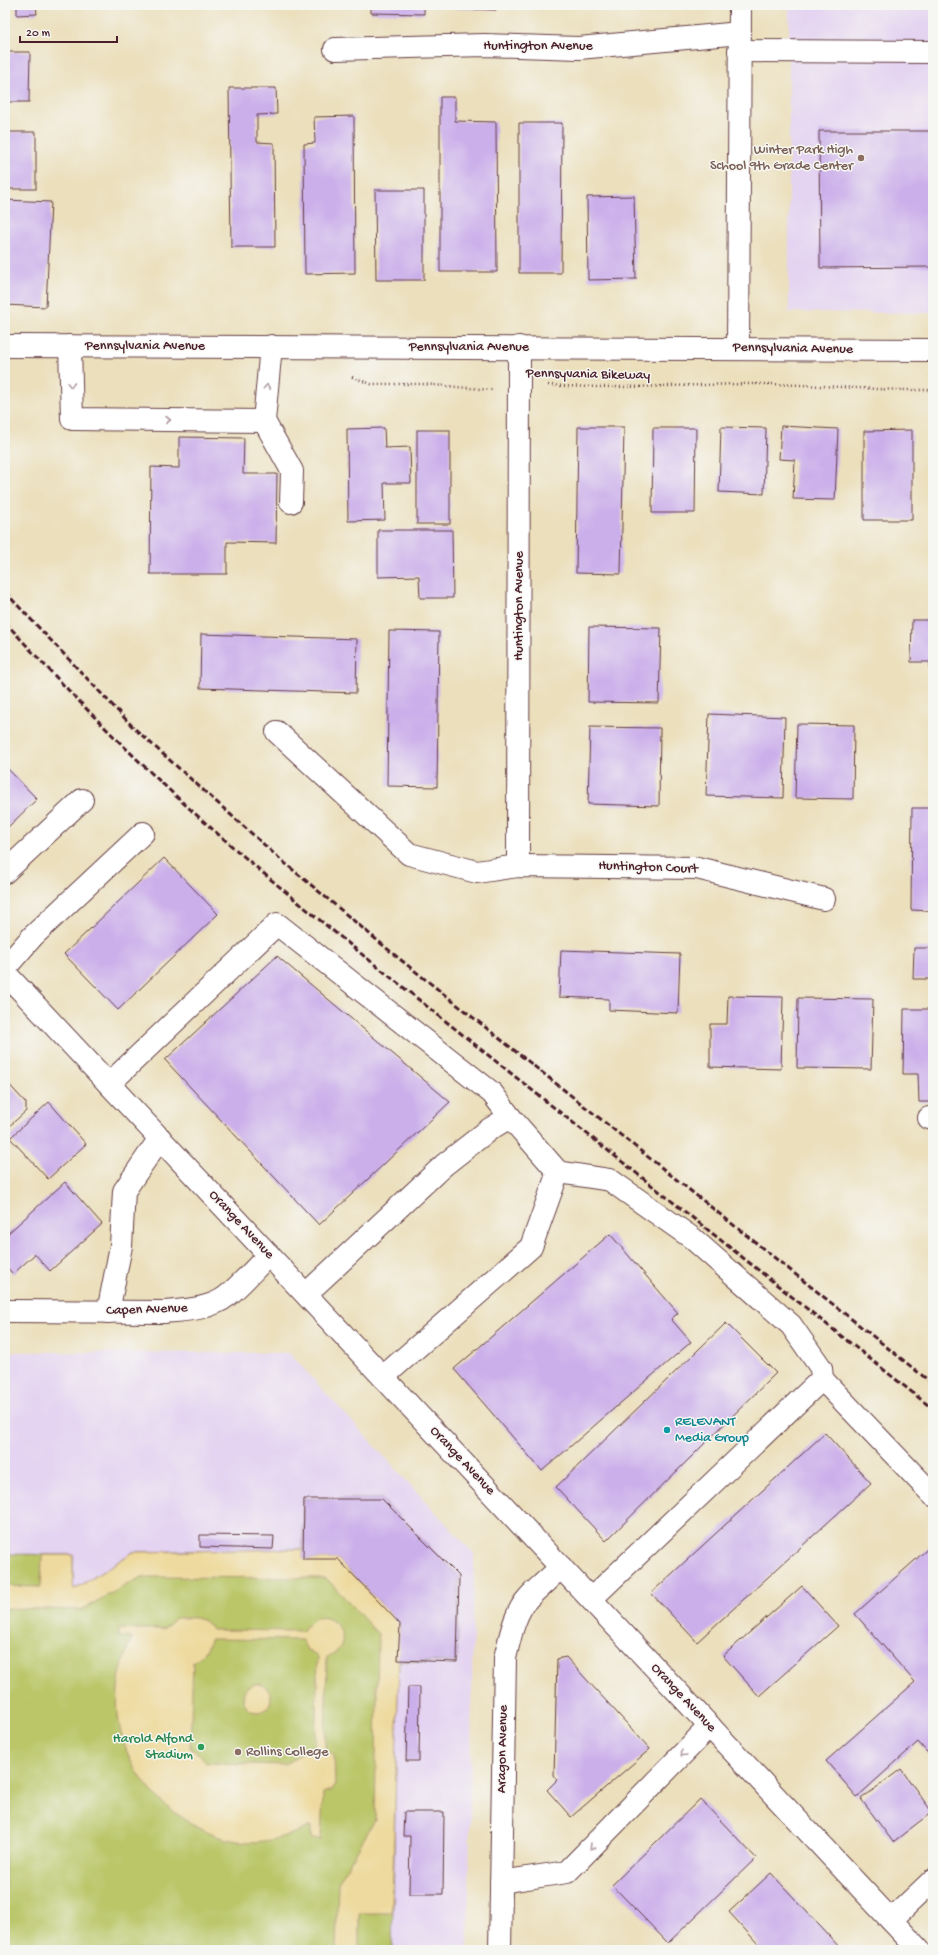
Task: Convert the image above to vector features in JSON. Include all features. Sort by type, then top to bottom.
[{"type":"street","points":[[738,348],[740,5]]},
{"type":"street","name":"Huntington Avenue","points":[[335,49],[484,45],[579,48],[739,42],[933,52]]},
{"type":"street","name":"Pennsylvania Avenue","points":[[5,346],[519,347],[933,350]]},
{"type":"street","points":[[70,346],[72,419],[264,420]]},
{"type":"street","points":[[271,346],[264,420],[292,471],[291,502]]},
{"type":"street","name":"Huntington Avenue","points":[[518,866],[519,347]]},
{"type":"street","name":"Huntington Court","points":[[278,732],[409,854],[477,872],[518,866],[697,868],[824,899]]},
{"type":"street","points":[[5,872],[82,800]]},
{"type":"street","points":[[5,968],[34,936],[143,832]]},
{"type":"street","points":[[109,1084],[277,924],[492,1093],[510,1117],[558,1172],[610,1180],[692,1238],[791,1325],[821,1368],[822,1378],[933,1495]]},
{"type":"street","name":"Orange Avenue","points":[[5,973],[919,1950]]},
{"type":"street","points":[[306,1294],[444,1165],[490,1129],[510,1117]]},
{"type":"street","points":[[108,1312],[121,1246],[124,1191],[160,1138]]},
{"type":"street","points":[[384,1378],[531,1247],[558,1172]]},
{"type":"street","name":"Capen Avenue","points":[[5,1311],[165,1312],[191,1309],[209,1305],[226,1297],[269,1255]]},
{"type":"street","points":[[591,1600],[822,1378]]},
{"type":"street","name":"Aragon Avenue","points":[[500,1950],[505,1658],[514,1624],[520,1610],[528,1598],[561,1567]]},
{"type":"street","points":[[501,1882],[567,1872],[710,1726]]},
{"type":"street","points":[[891,1920],[933,1880]]},
{"type":"path","name":"Pennsyvania Bikeway","points":[[351,377],[371,384],[422,384],[490,390],[519,383],[563,386],[654,387],[761,384],[861,389],[933,390]]},
{"type":"shaded area","name":"Winter Park High School 9th Grade Center","points":[[789,5],[933,5],[933,313],[789,312]]},
{"type":"shaded area","name":"Harold Alfond Stadium","points":[[5,1352],[289,1353],[474,1554],[468,1950],[5,1950]]},
{"type":"green space","name":"Harold Alfond Stadium","points":[[304,1499],[382,1499],[459,1576],[457,1662],[398,1661],[392,1950],[5,1950],[5,1554],[73,1555],[73,1588],[80,1586],[133,1552],[303,1549]]},
{"type":"sand","points":[[303,1549],[303,1559],[338,1559],[400,1624],[392,1913],[359,1913],[359,1950],[336,1950],[338,1883],[375,1820],[378,1634],[326,1578],[141,1577],[81,1610],[5,1608],[5,1586],[41,1587],[42,1555],[73,1555],[73,1588],[80,1586],[133,1552]]},
{"type":"sand","points":[[321,1617],[329,1619],[337,1625],[341,1633],[342,1642],[338,1650],[327,1657],[325,1749],[334,1755],[335,1784],[331,1790],[323,1793],[321,1839],[311,1839],[311,1826],[283,1837],[263,1841],[242,1842],[219,1837],[200,1829],[183,1818],[161,1801],[144,1782],[131,1761],[122,1738],[118,1714],[118,1689],[123,1664],[132,1638],[119,1637],[119,1629],[164,1629],[176,1618],[197,1618],[209,1625],[212,1630],[303,1631],[311,1621]],"holes":[[[210,1639],[302,1640],[307,1650],[318,1657],[315,1745],[305,1750],[286,1765],[206,1763],[200,1754],[190,1749],[193,1662],[204,1653],[208,1647]]]},
{"type":"sand","points":[[257,1684],[267,1688],[271,1698],[267,1708],[257,1712],[247,1708],[243,1698],[247,1688]]},
{"type":"building","points":[[17,5],[36,5],[37,14],[17,15]]},
{"type":"building","points":[[371,5],[424,5],[424,14],[371,13]]},
{"type":"building","points":[[445,5],[496,5],[496,10],[445,8]]},
{"type":"building","points":[[5,52],[30,52],[29,102],[5,102]]},
{"type":"building","points":[[229,88],[276,88],[277,114],[257,115],[257,142],[274,143],[275,247],[231,247]]},
{"type":"building","points":[[440,97],[455,97],[455,121],[496,122],[497,272],[440,272]]},
{"type":"building","points":[[354,116],[355,273],[305,274],[304,144],[315,143],[314,117]]},
{"type":"building","points":[[519,123],[562,123],[561,273],[519,273]]},
{"type":"building","points":[[819,131],[933,131],[933,267],[820,268]]},
{"type":"building","points":[[5,132],[36,132],[36,189],[5,189]]},
{"type":"building","points":[[375,190],[424,190],[424,280],[376,280]]},
{"type":"building","points":[[634,196],[636,279],[588,280],[587,197]]},
{"type":"building","points":[[5,200],[51,202],[46,307],[5,305]]},
{"type":"building","points":[[781,426],[838,429],[835,500],[793,499],[795,460],[779,459]]},
{"type":"building","points":[[578,427],[624,427],[621,574],[576,573]]},
{"type":"building","points":[[721,427],[766,428],[764,494],[719,492]]},
{"type":"building","points":[[384,428],[385,448],[410,447],[411,483],[384,483],[385,520],[348,521],[347,429]]},
{"type":"building","points":[[653,428],[696,428],[695,513],[652,513]]},
{"type":"building","points":[[417,430],[450,430],[450,524],[417,524]]},
{"type":"building","points":[[912,430],[912,520],[864,520],[864,431]]},
{"type":"building","points":[[179,437],[244,438],[243,474],[277,474],[276,543],[227,542],[227,574],[150,574],[151,467],[179,468]]},
{"type":"building","points":[[378,530],[452,530],[453,598],[420,598],[419,576],[378,577]]},
{"type":"building","points":[[912,620],[933,620],[933,680],[930,680],[930,662],[911,662]]},
{"type":"building","points":[[589,627],[661,628],[659,703],[588,702]]},
{"type":"building","points":[[389,631],[439,632],[437,787],[387,786]]},
{"type":"building","points":[[201,634],[357,639],[356,693],[200,688]]},
{"type":"building","points":[[709,714],[785,717],[783,798],[706,796]]},
{"type":"building","points":[[797,724],[854,725],[853,799],[795,798]]},
{"type":"building","points":[[590,727],[660,728],[659,806],[588,804]]},
{"type":"building","points":[[5,766],[37,799],[5,830]]},
{"type":"building","points":[[912,808],[933,808],[933,911],[911,910]]},
{"type":"building","points":[[164,858],[218,914],[118,1010],[64,954]]},
{"type":"building","points":[[914,948],[933,948],[933,979],[913,979]]},
{"type":"building","points":[[561,950],[680,954],[678,1013],[609,1010],[609,999],[559,997]]},
{"type":"building","points":[[277,956],[450,1102],[319,1225],[165,1060]]},
{"type":"building","points":[[728,996],[783,997],[781,1069],[710,1067],[710,1024],[727,1024]]},
{"type":"building","points":[[798,998],[873,999],[871,1069],[797,1068]]},
{"type":"building","points":[[904,1009],[933,1009],[933,1102],[919,1102],[918,1074],[903,1074]]},
{"type":"building","points":[[5,1080],[26,1103],[26,1111],[5,1130]]},
{"type":"building","points":[[49,1102],[86,1144],[48,1179],[10,1138]]},
{"type":"building","points":[[65,1182],[102,1224],[50,1271],[35,1254],[13,1274],[5,1265],[5,1236]]},
{"type":"building","points":[[610,1234],[678,1313],[671,1319],[691,1342],[542,1471],[454,1369]]},
{"type":"building","name":"RELEVANT Media Group","points":[[726,1323],[776,1373],[606,1541],[556,1487]]},
{"type":"building","points":[[825,1433],[871,1483],[697,1642],[651,1593]]},
{"type":"building","points":[[304,1499],[382,1499],[459,1576],[457,1662],[398,1660],[400,1624],[338,1559],[303,1559]]},
{"type":"building","points":[[200,1535],[274,1536],[273,1549],[200,1547]]},
{"type":"building","points":[[933,1544],[933,1759],[918,1742],[857,1797],[826,1761],[915,1682],[855,1614]]},
{"type":"building","points":[[802,1586],[838,1626],[759,1696],[723,1656]]},
{"type":"building","points":[[566,1657],[650,1749],[571,1817],[547,1790],[557,1780],[554,1776],[557,1659]]},
{"type":"building","points":[[408,1687],[420,1687],[419,1761],[406,1761]]},
{"type":"building","points":[[901,1769],[932,1812],[893,1842],[861,1799]]},
{"type":"building","points":[[700,1799],[756,1858],[668,1943],[612,1885]]},
{"type":"building","points":[[404,1812],[444,1812],[443,1894],[409,1894],[410,1836],[403,1836]]},
{"type":"building","points":[[771,1873],[842,1950],[754,1950],[759,1945],[729,1912]]},
{"type":"railway","points":[[5,592],[134,728],[280,859],[396,956],[933,1384]]},
{"type":"railway","points":[[5,622],[118,741],[190,809],[262,872],[374,964],[933,1409]]},
{"type":"place","name":"Winter Park High School 9th Grade Center","points":[[861,158]]},
{"type":"place","name":"RELEVANT Media Group","points":[[667,1430]]},
{"type":"place","name":"Harold Alfond Stadium","points":[[201,1747]]},
{"type":"place","name":"Rollins College","points":[[238,1752]]}]
